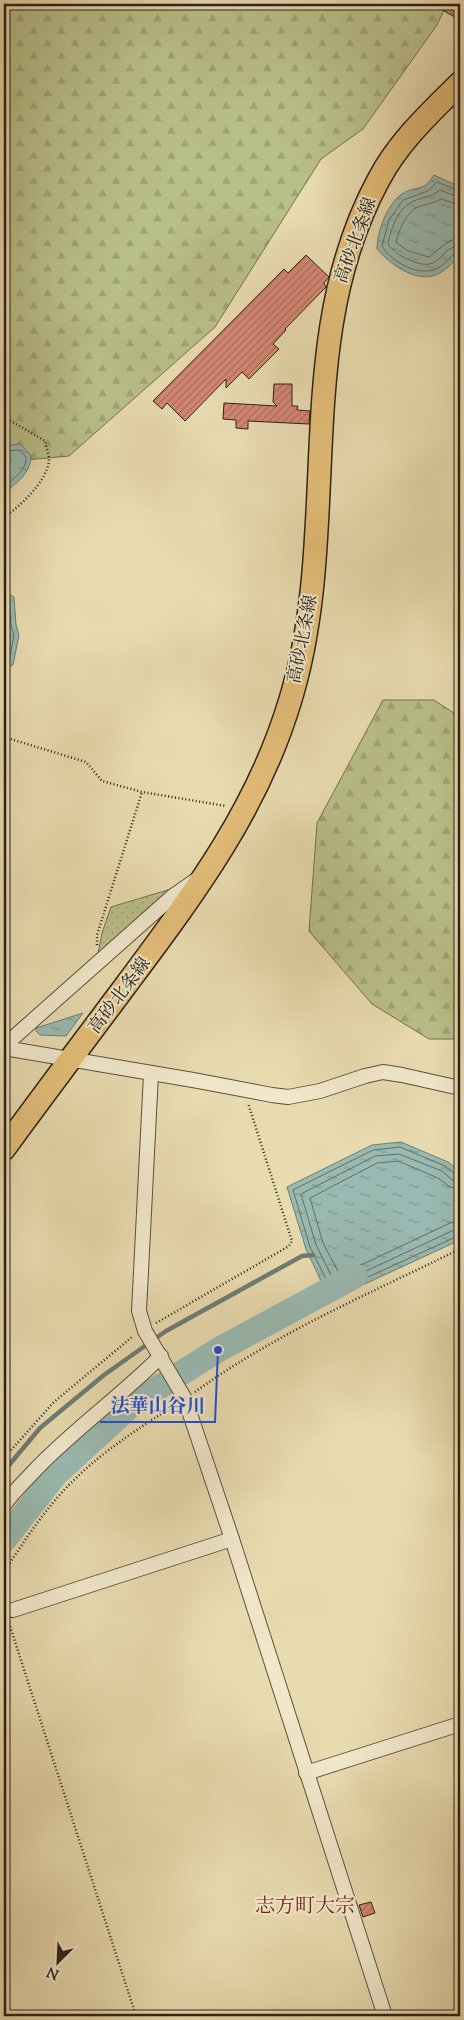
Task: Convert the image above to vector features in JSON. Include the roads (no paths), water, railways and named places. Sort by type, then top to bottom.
[{"type":"main road","name":"高砂北条線","points":[[4,1149],[210,871],[265,770],[290,700],[304,641],[312,588],[325,369],[331,318],[342,269],[358,220],[380,176],[405,140],[460,83]]},
{"type":"street","points":[[4,1047],[173,896],[210,871]]},
{"type":"street","points":[[4,1047],[288,1097],[320,1091],[365,1076],[384,1072],[402,1074],[460,1088]]},
{"type":"street","points":[[151,1074],[139,1311],[145,1330],[185,1399],[232,1539],[385,2016]]},
{"type":"street","points":[[4,1505],[11,1494],[58,1447],[143,1374],[158,1352]]},
{"type":"street","points":[[13,1610],[232,1539]]},
{"type":"street","points":[[306,1773],[460,1724]]},
{"type":"water","points":[[434,175],[460,187],[460,255],[439,273],[428,277],[411,274],[395,265],[377,249],[377,242],[387,211],[392,204],[407,191],[423,187]]},
{"type":"water","points":[[20,444],[31,455],[29,467],[22,477],[4,493],[4,446]]},
{"type":"water","points":[[4,591],[14,597],[16,625],[19,635],[13,665],[4,669]]},
{"type":"water","points":[[83,1013],[66,1036],[40,1035],[36,1031],[36,1028]]},
{"type":"water","points":[[401,1142],[448,1162],[460,1172],[460,1240],[330,1300],[306,1249],[287,1187],[372,1145]]},
{"type":"waterway","points":[[4,1471],[40,1428],[104,1375],[166,1331],[302,1256],[313,1255]]},
{"type":"waterway","points":[[4,1540],[55,1475],[131,1405],[218,1350],[355,1276]]},
{"type":"place","name":"法華山谷川","points":[[218,1350]]},
{"type":"district","name":"志方町大宗","points":[[305,1905]]}]
